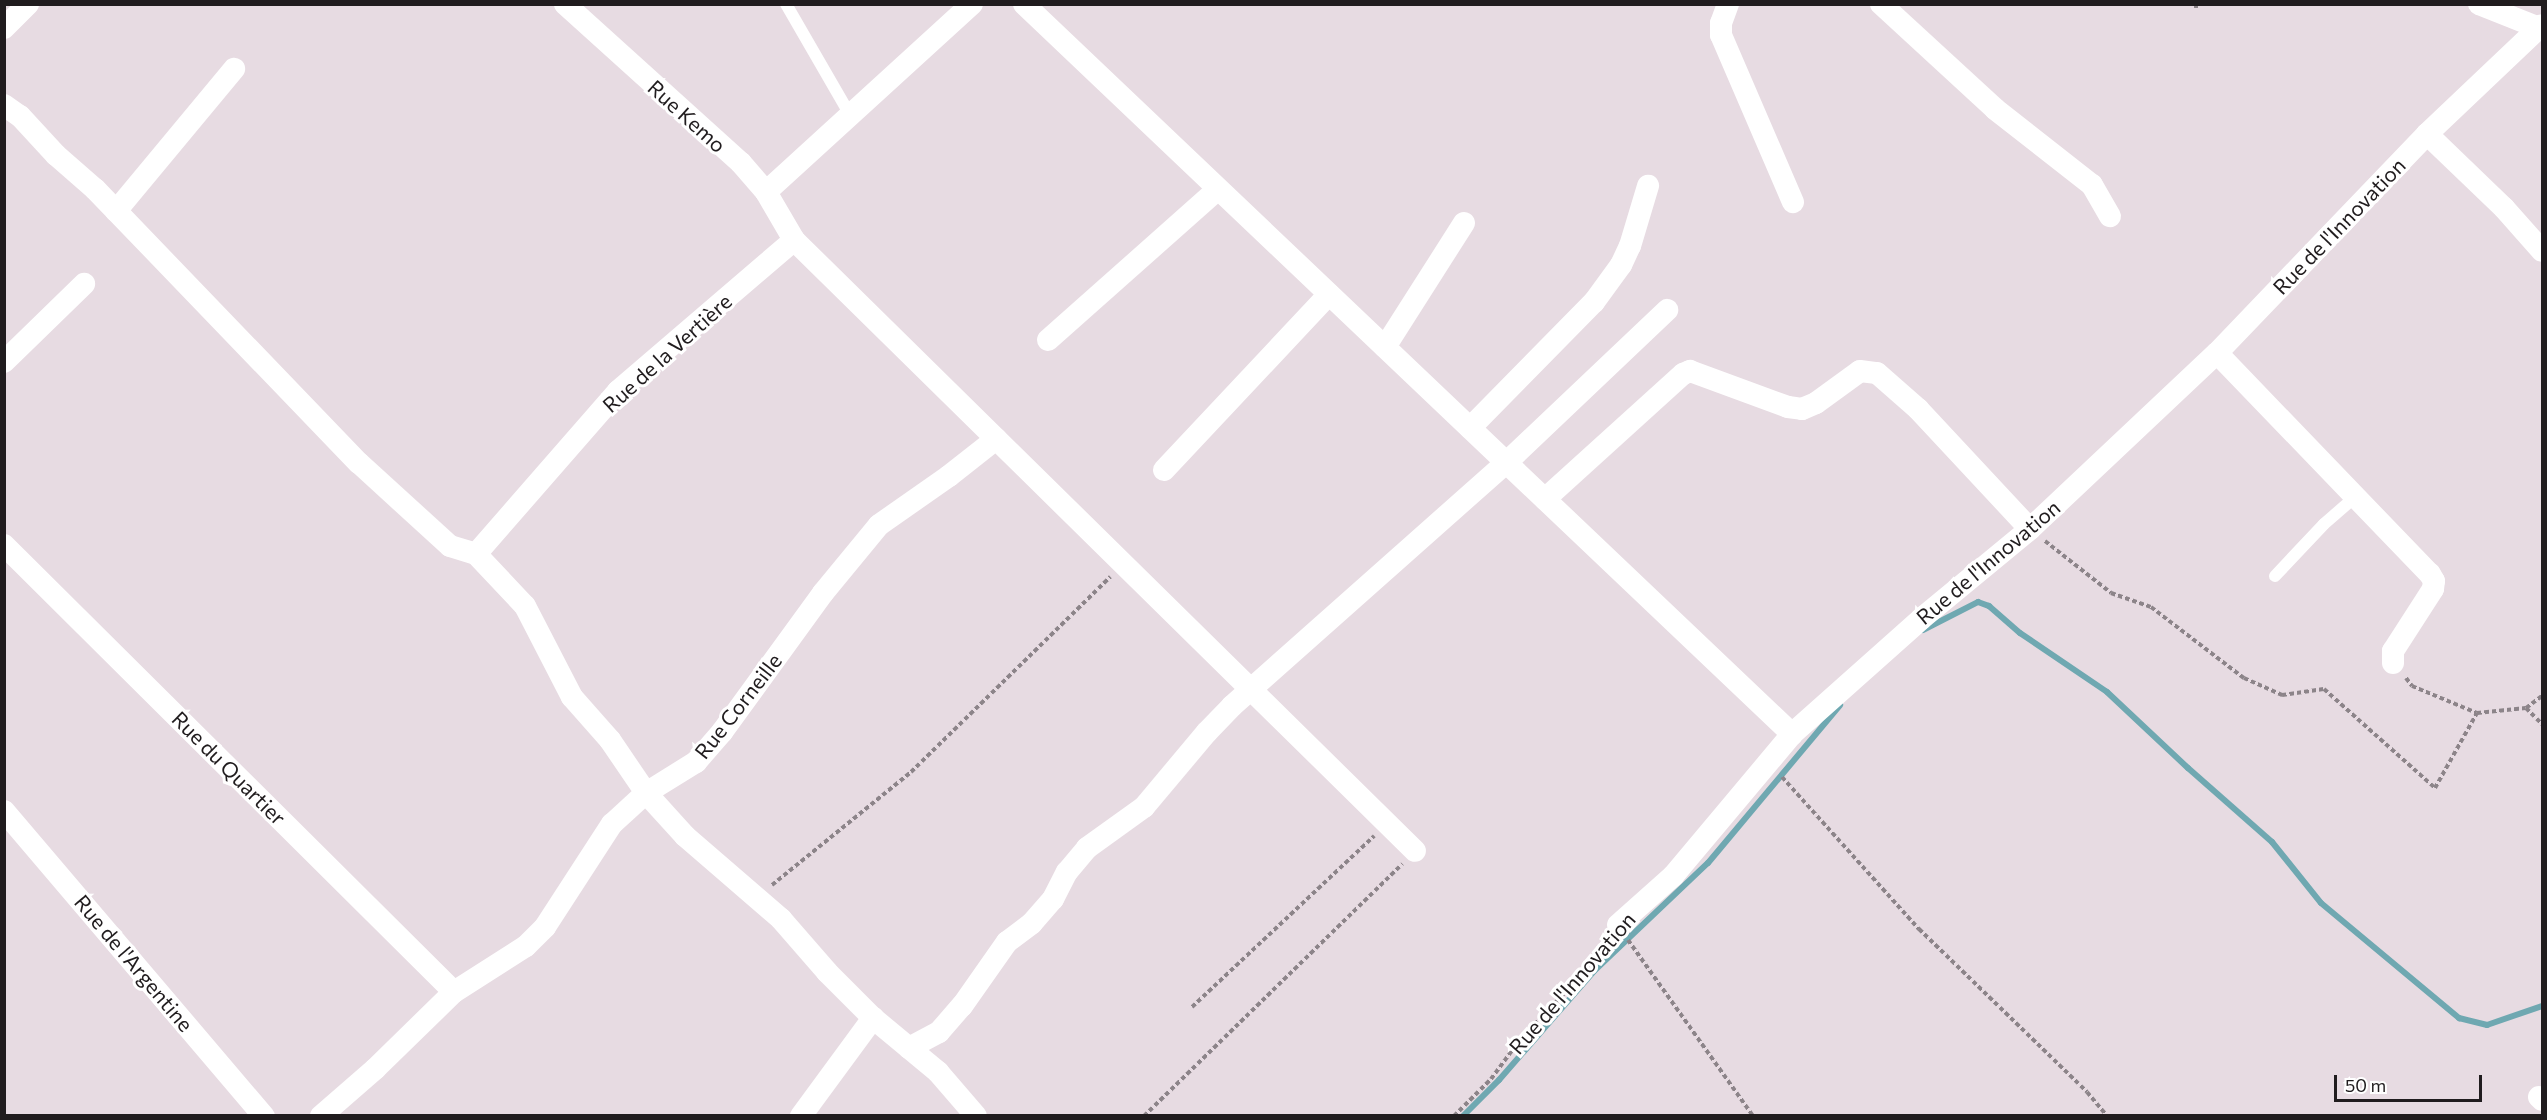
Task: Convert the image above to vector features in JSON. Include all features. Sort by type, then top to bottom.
[{"type":"street","points":[[4,28],[28,4]]},
{"type":"street","name":"Rue Kemo","points":[[565,4],[741,163],[766,192],[794,240],[1253,689],[1415,851]]},
{"type":"street","points":[[766,192],[972,4]]},
{"type":"street","points":[[1024,4],[1792,734]]},
{"type":"street","points":[[1728,4],[1721,23],[1721,35],[1793,202]]},
{"type":"street","points":[[1881,4],[1995,109],[2092,185],[2110,216]]},
{"type":"street","points":[[2479,4],[2541,26]]},
{"type":"street","name":"Rue de l'Innovation","points":[[1618,925],[1673,876],[1792,734],[1921,619],[2030,529],[2217,353],[2427,134],[2541,26]]},
{"type":"street","points":[[116,211],[234,69]]},
{"type":"street","points":[[4,105],[20,116],[56,155],[116,211],[359,463],[450,546],[476,554],[525,606],[572,697],[610,740],[646,793],[685,836],[782,919],[827,972],[873,1018],[938,1071],[976,1116]]},
{"type":"street","points":[[2427,134],[2504,208],[2542,251]]},
{"type":"street","points":[[1470,428],[1594,302],[1621,265],[1630,246],[1648,186]]},
{"type":"street","points":[[1048,340],[1218,189]]},
{"type":"street","points":[[1385,347],[1464,223]]},
{"type":"street","name":"Rue de la Vertière","points":[[476,554],[618,391],[794,240]]},
{"type":"street","points":[[4,362],[84,284]]},
{"type":"street","points":[[1164,470],[1329,294]]},
{"type":"street","points":[[909,1048],[939,1032],[963,1006],[1007,942],[1032,923],[1053,899],[1067,872],[1087,848],[1144,807],[1207,732],[1507,462],[1667,310]]},
{"type":"street","points":[[2217,353],[2354,498],[2430,574],[2434,581],[2433,589],[2393,651],[2393,663]]},
{"type":"street","points":[[1545,500],[1683,374],[1690,371],[1788,407],[1803,410],[1816,404],[1860,371],[1877,373],[1918,409],[2030,529]]},
{"type":"street","name":"Rue Corneille","points":[[321,1116],[375,1069],[454,992],[526,946],[545,927],[612,824],[646,793],[696,762],[722,732],[823,593],[879,525],[949,476],[996,439]]},
{"type":"street","name":"Rue du Quartier","points":[[4,545],[454,992]]},
{"type":"street","name":"Rue de l'Argentine","points":[[4,811],[264,1116]]},
{"type":"street","points":[[801,1116],[873,1018]]},
{"type":"lane","points":[[786,4],[850,115]]},
{"type":"lane","points":[[2275,576],[2324,524],[2354,498]]},
{"type":"path","points":[[2030,529],[2111,593],[2151,607],[2244,678],[2282,695],[2324,689],[2435,788],[2477,713]]},
{"type":"path","points":[[756,897],[911,772],[1123,564]]},
{"type":"path","points":[[2393,663],[2412,687],[2477,713],[2526,708],[2542,696]]},
{"type":"path","points":[[2526,708],[2542,724]]},
{"type":"path","points":[[1778,772],[1919,929],[2087,1092],[2107,1116]]},
{"type":"path","points":[[1192,1007],[1387,823]]},
{"type":"path","points":[[1144,1116],[1415,851]]},
{"type":"path","points":[[1618,925],[1753,1116]]},
{"type":"path","name":"Rue de l'Innovation","points":[[1454,1116],[1491,1079],[1519,1041],[1571,986],[1618,925]]},
{"type":"waterway","points":[[1923,630],[1978,602],[1989,606],[2020,633],[2107,692],[2272,842],[2321,903],[2459,1018],[2487,1025],[2542,1006]]},
{"type":"waterway","points":[[1463,1116],[1499,1080],[1594,971],[1708,863],[1840,705]]}]
